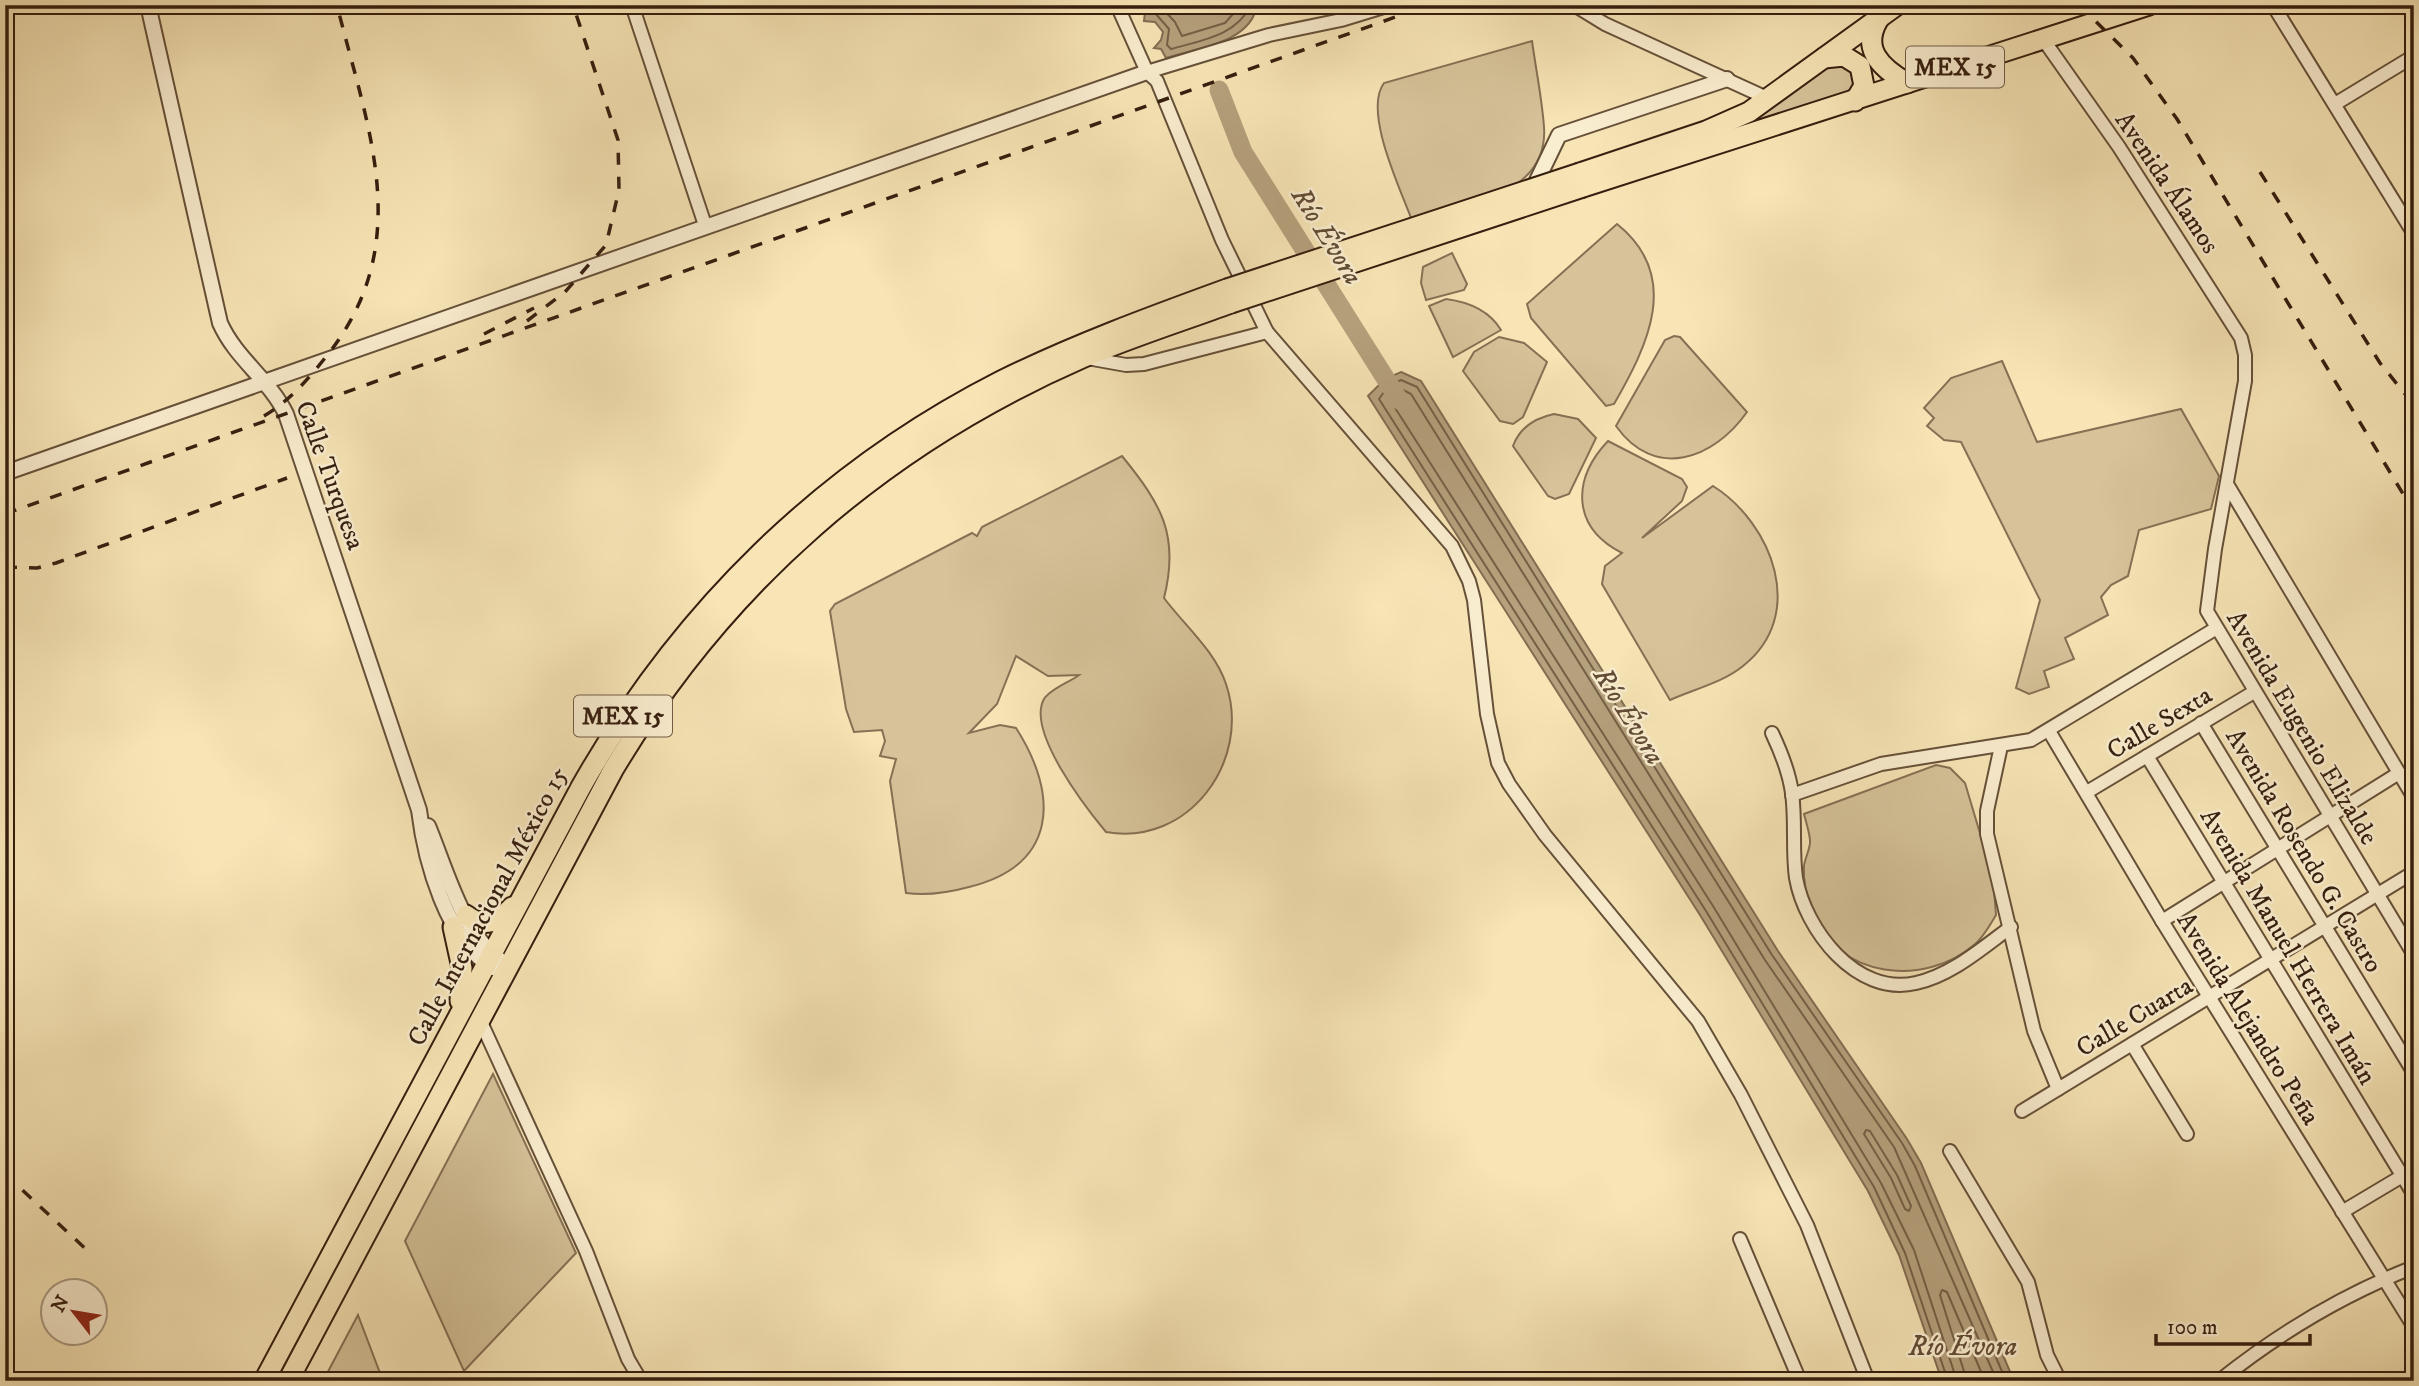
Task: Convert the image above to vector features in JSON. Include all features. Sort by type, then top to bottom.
[{"type":"main road","name":"MEX 15","points":[[1229,296],[1533,189],[1581,180],[1736,118],[1769,99],[1897,5]]},
{"type":"main road","name":"MEX 15","points":[[1229,296],[1581,180],[1763,131],[2148,5]]},
{"type":"main road","points":[[1881,16],[1871,34],[1872,50],[1881,66],[1907,83]]},
{"type":"main road","points":[[1824,58],[1844,55],[1860,66],[1864,86],[1855,101]]},
{"type":"main road","name":"Calle Internacional México 15","points":[[288,1381],[613,769],[645,716],[696,647],[750,587],[820,521],[915,449],[997,400],[1084,357],[1229,296]]},
{"type":"main road","name":"Calle Internacional México 15","points":[[264,1381],[459,1011],[604,747],[662,661],[742,570],[819,499],[914,430],[993,386],[1084,343],[1229,296]]},
{"type":"main road","points":[[459,1011],[462,968],[459,921],[481,923],[500,919],[524,892]]},
{"type":"street","name":"Calle Turquesa","points":[[148,5],[215,311],[231,345],[266,381],[291,425],[419,810],[459,921],[488,958],[507,970]]},
{"type":"street","points":[[632,5],[705,225]]},
{"type":"street","points":[[1117,5],[1147,72],[1157,81],[1222,240],[1267,332],[1457,554],[1474,600],[1487,714],[1498,763],[1509,784],[1545,835],[1698,1021],[1741,1095],[1807,1225],[1868,1381]]},
{"type":"street","points":[[5,473],[1147,72],[1269,35],[1341,20],[1390,5]]},
{"type":"street","points":[[1574,5],[1605,24],[1769,99]]},
{"type":"street","points":[[2273,5],[2413,233]]},
{"type":"street","name":"Avenida Álamos","points":[[2043,39],[2119,147],[2233,321],[2245,355]]},
{"type":"street","points":[[2334,104],[2414,56]]},
{"type":"street","points":[[1533,189],[1559,135],[1727,79]]},
{"type":"street","points":[[1084,357],[1126,365],[1144,364],[1267,332]]},
{"type":"street","name":"Avenida Eugenio Elizalde","points":[[2245,355],[2245,381],[2215,549],[2207,611],[2215,629],[2414,955]]},
{"type":"street","points":[[2227,485],[2414,799]]},
{"type":"street","points":[[1792,795],[1881,764],[2031,740],[2215,629]]},
{"type":"street","name":"Calle Sexta","points":[[2087,792],[2254,692]]},
{"type":"street","name":"Avenida Rosendo G. Castro","points":[[2201,723],[2414,1073]]},
{"type":"street","name":"Avenida Alejandro Peña","points":[[2049,731],[2162,921],[2414,1327]]},
{"type":"street","points":[[1772,733],[1786,765],[1792,795],[1796,876],[1805,911],[1829,946],[1855,969],[1894,985],[1919,983],[1956,965],[2011,927]]},
{"type":"street","points":[[2001,746],[1986,824],[2034,1031],[2058,1089]]},
{"type":"street","name":"Avenida Manuel Herrera Imán","points":[[2147,756],[2271,960],[2408,1173],[2414,1195]]},
{"type":"street","points":[[2162,921],[2399,773]]},
{"type":"street","name":"Calle Cuarta","points":[[2022,1111],[2414,873]]},
{"type":"street","points":[[480,1020],[586,1251],[628,1359],[641,1381]]},
{"type":"street","points":[[2132,1044],[2186,1134]]},
{"type":"street","points":[[1950,1151],[2028,1282],[2047,1356],[2060,1381]]},
{"type":"street","points":[[2342,1212],[2408,1173]]},
{"type":"street","points":[[1740,1240],[1800,1381]]},
{"type":"street","points":[[2219,1381],[2288,1328],[2384,1279],[2414,1267]]},
{"type":"shaded area","points":[[1532,41],[1544,127],[1542,151],[1532,169],[1517,184],[1498,194],[1411,218],[1380,130],[1379,96],[1384,83]]},
{"type":"shaded area","points":[[1835,60],[1856,71],[1853,93],[1736,133]]},
{"type":"shaded area","points":[[1617,224],[1637,244],[1649,266],[1654,288],[1653,311],[1647,335],[1627,381],[1614,404],[1606,406],[1531,318],[1527,304]]},
{"type":"shaded area","points":[[1452,253],[1467,284],[1464,290],[1426,300],[1421,283],[1423,267]]},
{"type":"shaded area","points":[[1446,299],[1478,308],[1491,317],[1501,330],[1453,357],[1429,306]]},
{"type":"shaded area","points":[[1674,336],[1680,337],[1747,412],[1718,442],[1701,452],[1666,458],[1648,454],[1631,443],[1616,426],[1665,340]]},
{"type":"shaded area","points":[[1499,337],[1524,343],[1547,362],[1523,417],[1513,424],[1500,421],[1463,371],[1474,352]]},
{"type":"shaded area","points":[[2002,361],[2037,442],[2181,409],[2219,476],[2211,509],[2139,530],[2128,576],[2111,585],[2101,597],[2108,615],[2065,638],[2074,659],[2044,671],[2049,687],[2029,694],[2016,688],[2040,600],[1961,442],[1944,440],[1927,426],[1934,418],[1924,408],[1951,378]]},
{"type":"shaded area","points":[[1554,414],[1578,419],[1596,438],[1569,494],[1555,499],[1548,496],[1513,446],[1529,424]]},
{"type":"shaded area","points":[[1608,441],[1682,479],[1687,487],[1682,501],[1642,538],[1713,486],[1734,502],[1752,523],[1766,546],[1774,571],[1778,596],[1774,622],[1763,645],[1735,672],[1670,700],[1602,584],[1605,566],[1622,553],[1593,530],[1582,502],[1588,471]]},
{"type":"shaded area","points":[[1122,456],[1157,505],[1164,521],[1170,556],[1164,598],[1215,661],[1226,684],[1232,713],[1230,742],[1221,769],[1206,792],[1187,812],[1163,826],[1136,833],[1106,832],[1073,788],[1050,749],[1043,730],[1041,713],[1044,699],[1079,675],[1048,676],[1016,656],[997,704],[969,733],[1000,725],[1016,728],[1030,753],[1039,778],[1043,802],[1042,824],[1034,845],[1020,862],[998,877],[945,892],[906,893],[890,781],[896,759],[880,756],[885,741],[882,730],[854,732],[846,709],[830,611],[835,604],[972,533],[977,536],[982,527]]},
{"type":"shaded area","points":[[1936,765],[1950,768],[1965,783],[1993,877],[1996,915],[1974,945],[1954,958],[1932,967],[1908,971],[1884,970],[1862,963],[1842,952],[1825,935],[1813,913],[1804,878],[1810,843],[1804,814]]},
{"type":"shaded area","points":[[493,1074],[576,1253],[464,1371],[405,1241]]},
{"type":"shaded area","points":[[358,1315],[383,1381],[323,1381]]},
{"type":"water","points":[[1257,5],[1253,18],[1234,36],[1207,47],[1166,58],[1161,49],[1154,48],[1161,40],[1163,32],[1155,22],[1144,21],[1145,12],[1137,6]]},
{"type":"water","name":"Río Évora","points":[[1401,372],[1421,381],[1778,951],[1907,1139],[1921,1163],[2014,1381],[1942,1381],[1899,1255],[1868,1191],[1700,915],[1368,396],[1385,379]]},
{"type":"waterway","name":"Río Évora","points":[[1219,90],[1243,152],[1399,400]]},
{"type":"railway","points":[[264,416],[291,395],[329,353],[356,311],[371,269],[378,226],[377,183],[371,139],[337,5]]},
{"type":"railway","points":[[527,321],[565,292],[606,245],[619,190],[618,140],[573,5]]},
{"type":"railway","points":[[5,514],[1429,5]]},
{"type":"railway","points":[[2079,5],[2133,58],[2177,119],[2414,512]]},
{"type":"railway","points":[[2260,172],[2380,363],[2414,405]]},
{"type":"railway","points":[[484,334],[534,308]]},
{"type":"railway","points":[[5,567],[37,568],[56,563],[287,478]]},
{"type":"railway","points":[[5,1174],[89,1252]]}]
